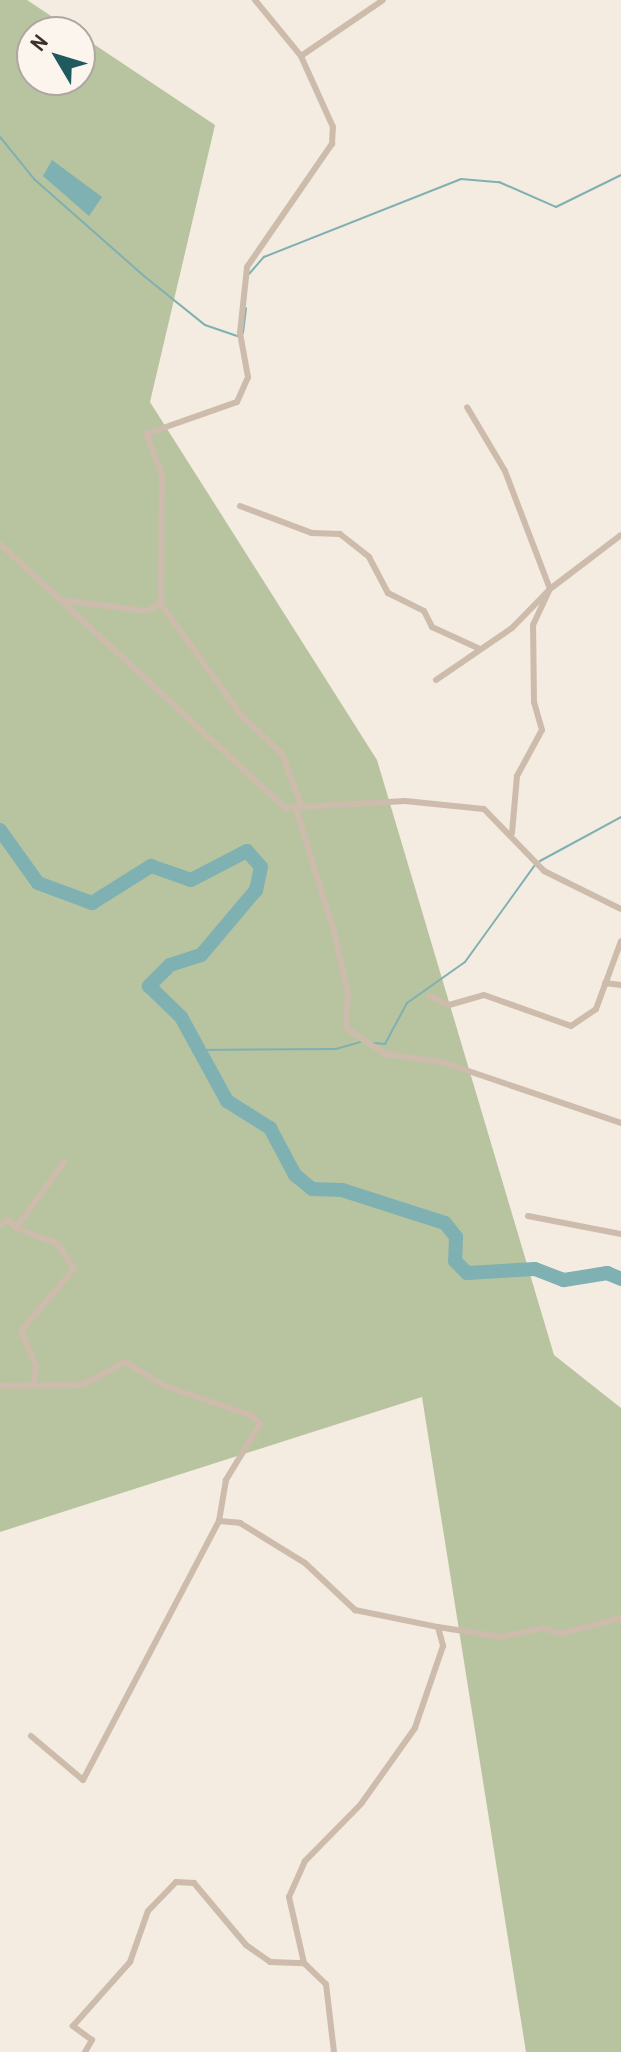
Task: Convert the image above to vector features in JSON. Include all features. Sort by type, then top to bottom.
[{"type":"street","points":[[255,0],[301,56],[333,127],[332,144],[247,267],[240,333],[248,377],[237,402],[146,434],[163,486],[161,604],[241,715],[282,754],[348,993],[346,1028],[385,1054],[442,1062],[621,1123]]},
{"type":"street","points":[[301,56],[383,0]]},
{"type":"street","points":[[467,407],[511,484],[550,589],[532,634],[542,730],[517,776],[512,833]]},
{"type":"street","points":[[240,506],[312,533],[340,534],[369,557],[388,593],[424,611],[432,627],[478,648]]},
{"type":"street","points":[[436,680],[478,648],[512,628],[550,589],[621,535]]},
{"type":"street","points":[[0,544],[277,802],[299,808],[405,801],[484,809],[512,833],[544,871],[621,909]]},
{"type":"street","points":[[60,599],[146,611],[161,604]]},
{"type":"street","points":[[429,996],[449,1005],[484,995],[571,1026],[591,1016],[621,941]]},
{"type":"street","points":[[605,983],[621,985]]},
{"type":"street","points":[[16,1228],[64,1162]]},
{"type":"street","points":[[528,1216],[621,1234]]},
{"type":"street","points":[[0,1224],[9,1220],[16,1228],[58,1244],[74,1269],[21,1331],[36,1366],[34,1382]]},
{"type":"street","points":[[0,1386],[34,1382],[83,1385],[125,1362],[165,1386],[258,1419],[226,1480],[219,1521],[83,1780],[31,1736]]},
{"type":"street","points":[[219,1521],[240,1523],[305,1563],[355,1610],[501,1637],[543,1628],[560,1634],[621,1618]]},
{"type":"street","points":[[334,2052],[326,1984],[304,1963],[288,1909],[292,1888],[305,1861],[361,1804],[415,1728],[443,1646],[438,1627]]},
{"type":"street","points":[[85,2052],[92,2040],[73,2026],[77,2019],[130,1962],[148,1911],[184,1879],[202,1889],[246,1945],[270,1962],[304,1963]]},
{"type":"green space","points":[[0,0],[27,0],[51,16],[16,16],[16,96],[96,96],[96,46],[215,125],[150,402],[377,760],[554,1355],[621,1408],[621,2052],[526,2052],[422,1397],[0,1532]]},
{"type":"water","points":[[52,160],[102,197],[89,216],[43,176]]},
{"type":"waterway","points":[[0,137],[34,179],[144,276],[205,325],[237,336]]},
{"type":"waterway","points":[[249,274],[264,257],[461,179],[499,182],[556,207],[621,175]]},
{"type":"waterway","points":[[243,333],[246,308]]},
{"type":"waterway","points":[[540,861],[621,817]]},
{"type":"waterway","points":[[0,830],[38,883],[92,903],[151,866],[191,880],[247,851],[261,867],[256,890],[201,955],[170,965],[149,986],[181,1017],[227,1101],[270,1128],[295,1175],[312,1189],[342,1190],[445,1223],[456,1237],[455,1261],[467,1273],[535,1269],[564,1280],[607,1273],[621,1279]]},
{"type":"waterway","points":[[374,1043],[385,1044],[407,1003],[465,962],[535,865]]},
{"type":"waterway","points":[[198,1050],[336,1049],[360,1042]]}]
